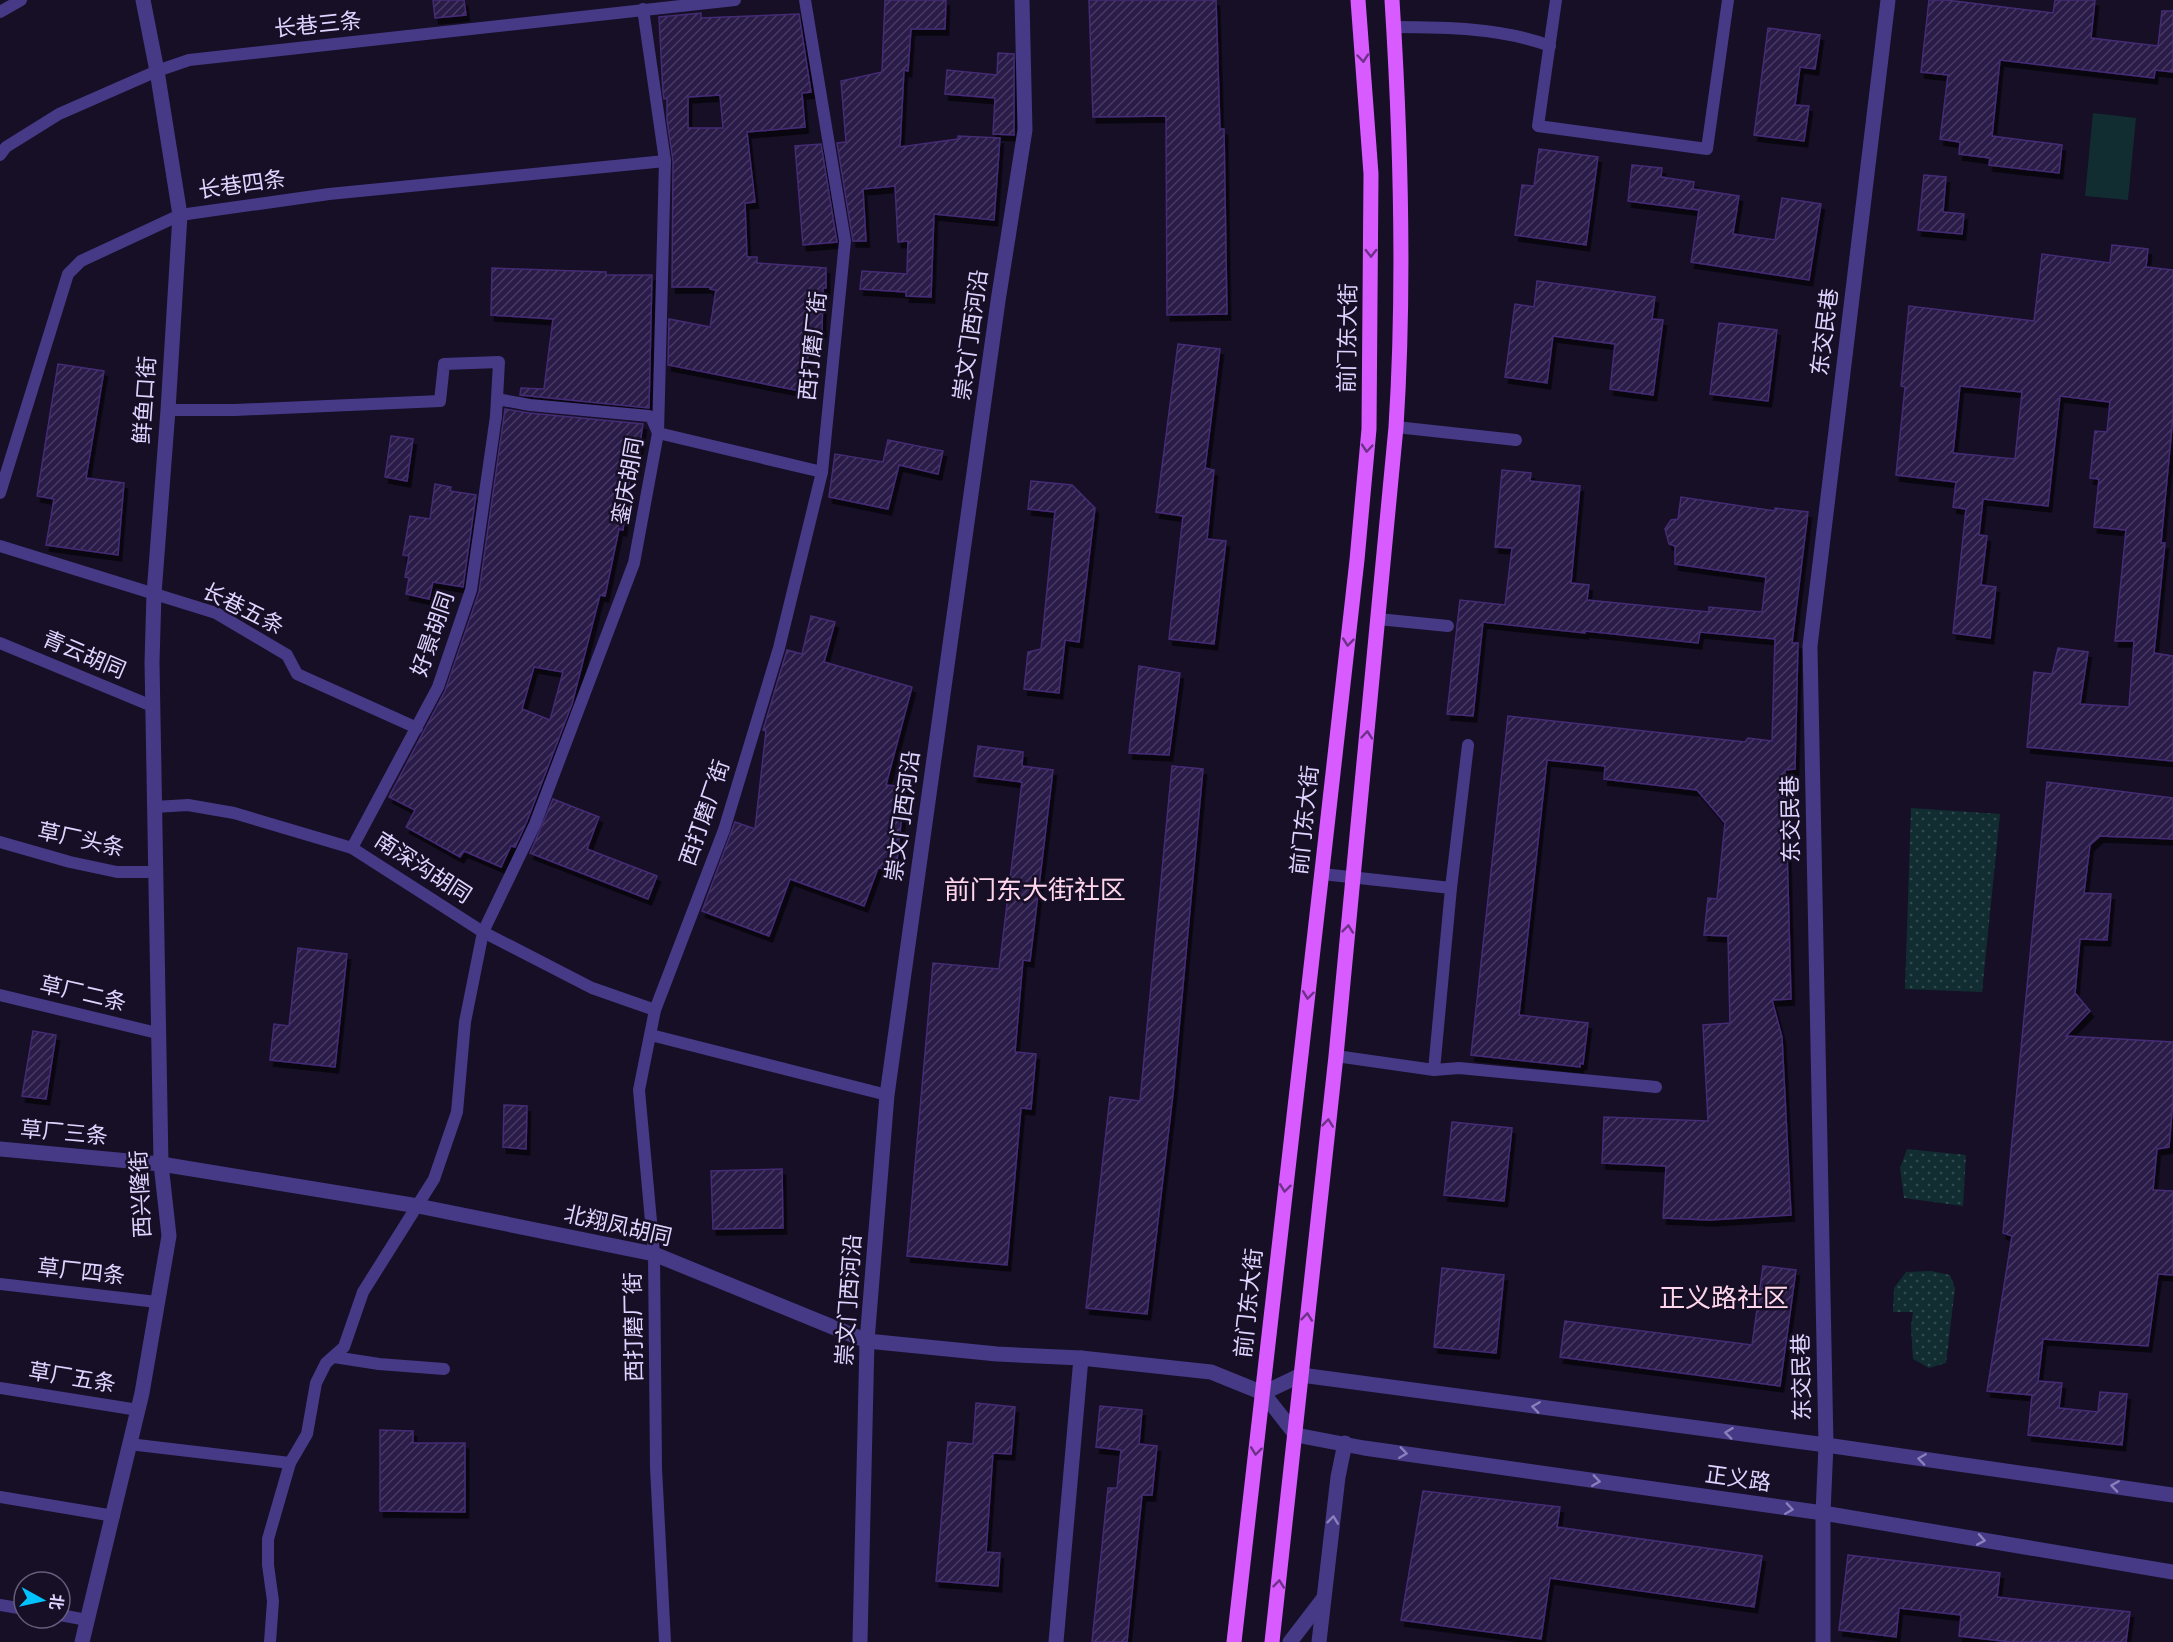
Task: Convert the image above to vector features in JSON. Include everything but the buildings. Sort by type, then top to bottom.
[{"type":"main road","name":"前门东大街","points":[[1234,1642],[1357,560],[1369,429],[1371,174],[1358,0]]},
{"type":"main road","points":[[1272,1642],[1336,1056],[1396,428],[1401,350],[1400,230],[1392,0]]},
{"type":"street","name":"鲜鱼口街","points":[[143,0],[180,215],[154,594],[152,706],[154,807]]},
{"type":"street","name":"崇文门西河沿","points":[[860,1642],[867,1341],[887,1095],[998,301],[1025,130],[1022,0]]},
{"type":"street","name":"东交民巷","points":[[1823,1642],[1823,1514],[1826,1445],[1810,646],[1888,0]]},
{"type":"street","name":"西兴隆街","points":[[82,1642],[138,1410],[168,1236],[160,1164],[154,807]]},
{"type":"street","name":"草厂三条","points":[[0,1149],[160,1164]]},
{"type":"street","name":"北翔凤胡同","points":[[160,1164],[418,1206],[654,1254],[867,1341],[997,1354],[1081,1358],[1211,1372],[1263,1393]]},
{"type":"street","points":[[1056,1642],[1081,1358]]},
{"type":"street","name":"正义路","points":[[1301,1375],[1826,1445],[2173,1495]]},
{"type":"street","points":[[1296,1435],[1263,1393],[1301,1375]]},
{"type":"street","name":"正义路","points":[[1296,1435],[1364,1448],[1823,1514],[2173,1572]]},
{"type":"street","points":[[1319,1642],[1338,1477],[1345,1443]]},
{"type":"street","points":[[1290,1642],[1323,1599]]},
{"type":"lane","points":[[0,12],[21,0]]},
{"type":"lane","name":"长巷三条","points":[[0,155],[6,147],[59,114],[157,71],[189,60],[735,0]]},
{"type":"lane","name":"西打磨厂街","points":[[665,1642],[656,1468],[654,1254],[639,1090],[655,1010],[724,830],[779,648],[822,472],[845,241],[806,0]]},
{"type":"lane","points":[[1556,0],[1538,126],[1707,149],[1728,0]]},
{"type":"lane","name":"銮庆胡同","points":[[483,932],[535,824],[634,563],[658,433],[665,160],[643,9]]},
{"type":"lane","points":[[1394,27],[1434,27],[1525,37],[1550,46]]},
{"type":"lane","name":"长巷四条","points":[[0,493],[68,274],[81,261],[180,215],[329,194],[665,160]]},
{"type":"lane","name":"好景胡同","points":[[168,410],[235,410],[440,401],[444,364],[499,362],[496,416],[471,590],[438,687],[352,848]]},
{"type":"lane","points":[[496,416],[497,399],[578,410],[649,416],[658,433],[822,472]]},
{"type":"lane","points":[[1396,428],[1516,440]]},
{"type":"lane","name":"长巷五条","points":[[0,546],[216,614],[287,655],[297,674],[417,728]]},
{"type":"lane","points":[[1378,619],[1448,626]]},
{"type":"lane","name":"青云胡同","points":[[0,643],[152,706]]},
{"type":"lane","points":[[1434,1070],[1451,888],[1468,746]]},
{"type":"lane","name":"南深沟胡同","points":[[154,807],[188,805],[234,813],[352,848],[483,932],[592,988],[655,1010]]},
{"type":"lane","name":"草厂头条","points":[[0,842],[105,870],[154,872]]},
{"type":"lane","points":[[1322,874],[1451,888]]},
{"type":"lane","points":[[270,1642],[273,1601],[268,1565],[268,1539],[290,1463],[307,1434],[316,1383],[326,1363],[344,1347],[363,1292],[434,1179],[457,1112],[465,1022],[483,932]]},
{"type":"lane","name":"草厂二条","points":[[0,995],[157,1033]]},
{"type":"lane","points":[[651,1035],[887,1095]]},
{"type":"lane","points":[[1336,1056],[1434,1070],[1459,1068],[1656,1087]]},
{"type":"lane","name":"草厂四条","points":[[0,1284],[157,1302]]},
{"type":"lane","points":[[334,1357],[444,1369]]},
{"type":"lane","name":"草厂五条","points":[[0,1388],[138,1410]]},
{"type":"lane","points":[[129,1444],[290,1463]]},
{"type":"lane","points":[[0,1497],[114,1516]]},
{"type":"lane","points":[[72,1617],[87,1620]]},
{"type":"green space","points":[[2093,113],[2136,118],[2128,200],[2085,196]]},
{"type":"green space","points":[[1911,808],[2000,814],[1982,992],[1905,989]]},
{"type":"green space","points":[[1907,1149],[1966,1155],[1963,1206],[1904,1198],[1900,1168]]},
{"type":"green space","points":[[1931,1271],[1950,1275],[1955,1288],[1946,1363],[1929,1368],[1913,1359],[1911,1327],[1913,1312],[1893,1312],[1894,1288],[1906,1272]]},
{"type":"district","name":"前门东大街社区","points":[[1035,890]]},
{"type":"district","name":"正义路社区","points":[[1724,1298]]}]
